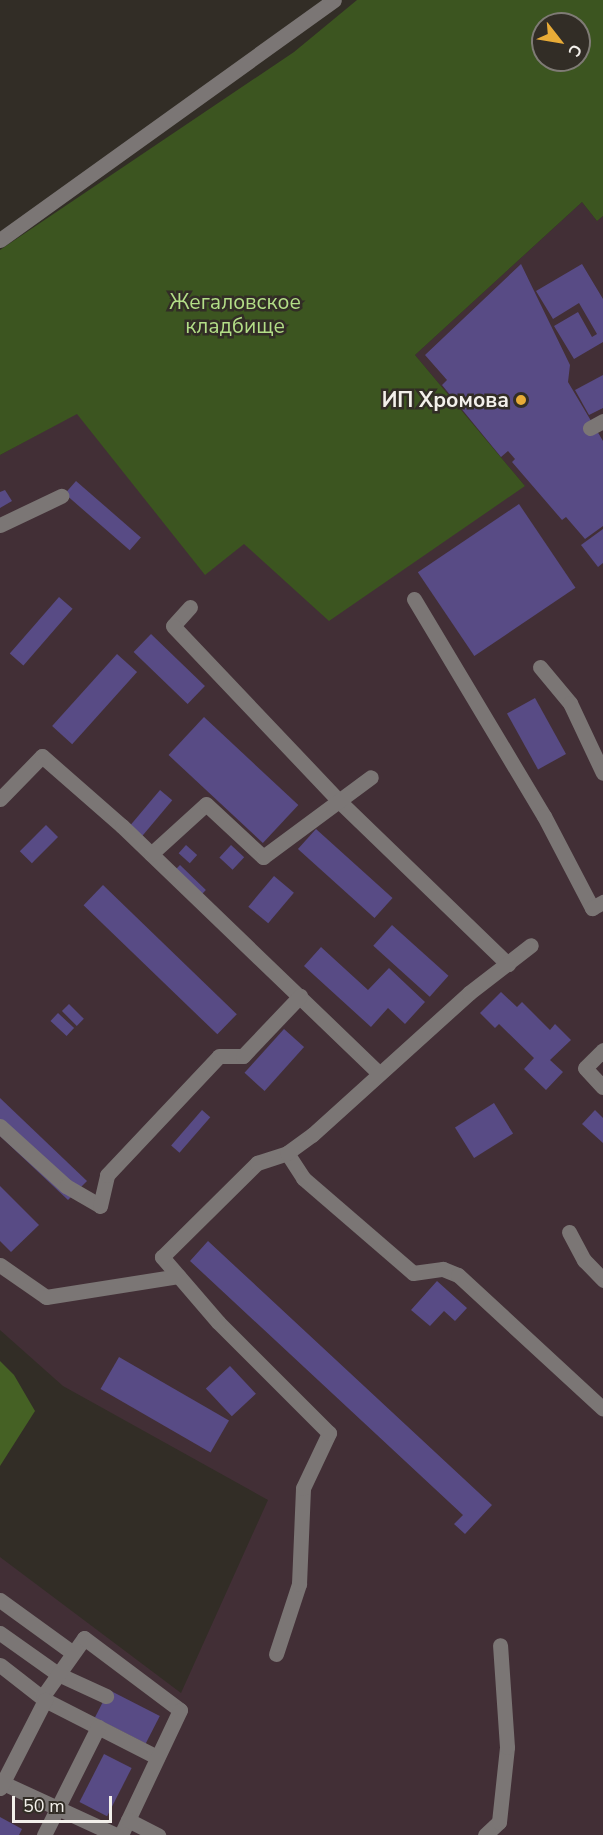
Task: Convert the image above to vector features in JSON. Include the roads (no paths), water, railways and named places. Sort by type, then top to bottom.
[{"type":"lane","points":[[0,240],[334,0]]},
{"type":"lane","points":[[0,525],[61,496]]},
{"type":"lane","points":[[414,598],[544,816],[592,908],[603,902]]},
{"type":"lane","points":[[190,607],[173,626],[339,801],[508,964]]},
{"type":"lane","points":[[540,667],[570,703],[603,773]]},
{"type":"lane","points":[[0,799],[42,756],[151,854],[379,1073]]},
{"type":"lane","points":[[151,854],[206,804],[263,857],[371,777]]},
{"type":"lane","points":[[276,1654],[299,1584],[303,1488],[329,1433],[218,1322],[162,1257],[256,1163],[287,1154],[469,993],[531,945]]},
{"type":"lane","points":[[0,1126],[66,1186],[100,1206],[106,1175],[219,1056],[243,1056],[300,996]]},
{"type":"lane","points":[[603,1050],[585,1068],[603,1087]]},
{"type":"lane","points":[[287,1154],[303,1178],[413,1273],[443,1269],[458,1275],[603,1409]]},
{"type":"lane","points":[[569,1232],[584,1260],[603,1281]]},
{"type":"lane","points":[[0,1265],[46,1297],[178,1276]]},
{"type":"lane","points":[[0,1600],[74,1653]]},
{"type":"lane","points":[[0,1633],[58,1674],[106,1696]]},
{"type":"lane","points":[[84,1638],[180,1710],[128,1820],[118,1835],[1,1785],[44,1698],[74,1653],[84,1638]]},
{"type":"lane","points":[[485,1835],[499,1822],[507,1747],[500,1645]]},
{"type":"lane","points":[[0,1665],[44,1698],[157,1757]]},
{"type":"lane","points":[[44,1835],[98,1727]]},
{"type":"lane","points":[[128,1820],[158,1835]]},
{"type":"place","name":"ИП Хромова","points":[[521,400]]},
{"type":"park label","name":"Жегаловское кладбище","points":[[235,314]]}]
